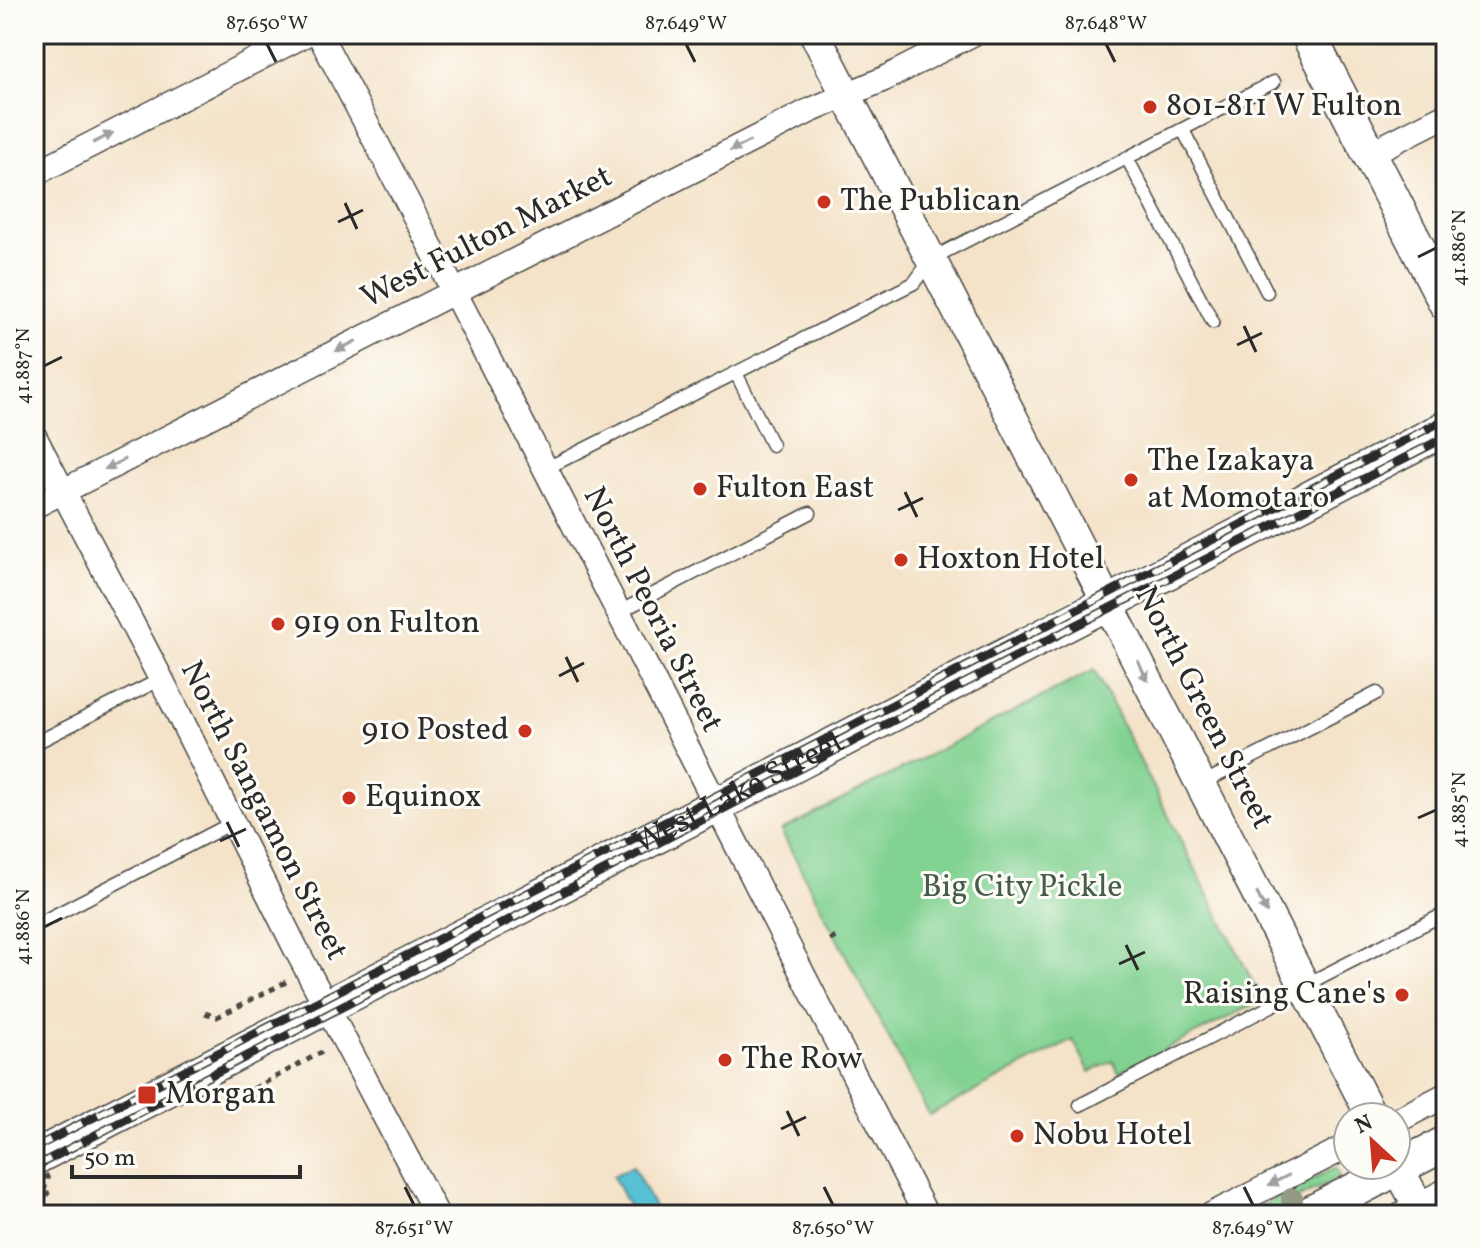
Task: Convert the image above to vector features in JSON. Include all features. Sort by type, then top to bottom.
[{"type":"main road","points":[[1308,34],[1446,303]]},
{"type":"main road","name":"West Lake Street","points":[[37,1166],[327,1006],[1446,428]]},
{"type":"main road","points":[[1412,1159],[1446,1143]]},
{"type":"main road","points":[[1307,1215],[1369,1181]]},
{"type":"street","points":[[34,174],[306,34]]},
{"type":"street","name":"North Peoria Street","points":[[319,34],[455,290],[714,805],[926,1215]]},
{"type":"street","name":"North Green Street","points":[[815,34],[1364,1101]]},
{"type":"street","name":"West Fulton Market","points":[[34,506],[809,111],[884,79],[972,34]]},
{"type":"street","points":[[1369,154],[1446,115]]},
{"type":"street","name":"North Sangamon Street","points":[[34,436],[437,1215]]},
{"type":"street","points":[[1412,1113],[1446,1095]]},
{"type":"street","points":[[1211,1215],[1332,1154]]},
{"type":"street","points":[[1403,1181],[1416,1213],[1446,1194]]},
{"type":"lane","points":[[545,469],[914,283],[931,259],[1274,82]]},
{"type":"lane","points":[[1183,130],[1267,292]]},
{"type":"lane","points":[[1127,158],[1213,322]]},
{"type":"lane","points":[[736,373],[772,445]]},
{"type":"lane","points":[[617,613],[810,513]]},
{"type":"lane","points":[[34,744],[161,679]]},
{"type":"lane","points":[[1201,784],[1377,693]]},
{"type":"lane","points":[[35,922],[232,823]]},
{"type":"lane","points":[[1080,1105],[1446,913]]},
{"type":"path","points":[[205,1013],[217,1017],[280,985]]},
{"type":"path","points":[[252,1101],[255,1088],[317,1057]]},
{"type":"path","points":[[34,1200],[42,1195],[48,1179],[37,1166]]},
{"type":"path","points":[[34,1200],[48,1194],[37,1166]]},
{"type":"green space","name":"Big City Pickle","points":[[1094,670],[1262,1000],[1119,1073],[1113,1061],[1090,1072],[1073,1040],[929,1115],[781,831]]},
{"type":"green space","points":[[1332,1169],[1332,1181],[1266,1215],[1243,1215]]},
{"type":"water","points":[[633,1166],[658,1215],[633,1215],[613,1176]]},
{"type":"railway","points":[[34,1148],[1446,419]]},
{"type":"railway","points":[[34,1167],[1071,628],[1446,437]]},
{"type":"place","name":"801-811 W Fulton","points":[[1150,107]]},
{"type":"place","name":"The Publican","points":[[824,202]]},
{"type":"place","name":"The Izakaya at Momotaro","points":[[1131,480]]},
{"type":"place","name":"Fulton East","points":[[700,489]]},
{"type":"place","name":"Hoxton Hotel","points":[[901,560]]},
{"type":"place","name":"919 on Fulton","points":[[278,624]]},
{"type":"place","name":"910 Posted","points":[[525,731]]},
{"type":"place","name":"Equinox","points":[[349,798]]},
{"type":"place","name":"Raising Cane's","points":[[1402,995]]},
{"type":"place","name":"The Row","points":[[725,1060]]},
{"type":"place","name":"Morgan","points":[[147,1095]]},
{"type":"place","name":"Nobu Hotel","points":[[1017,1136]]}]
